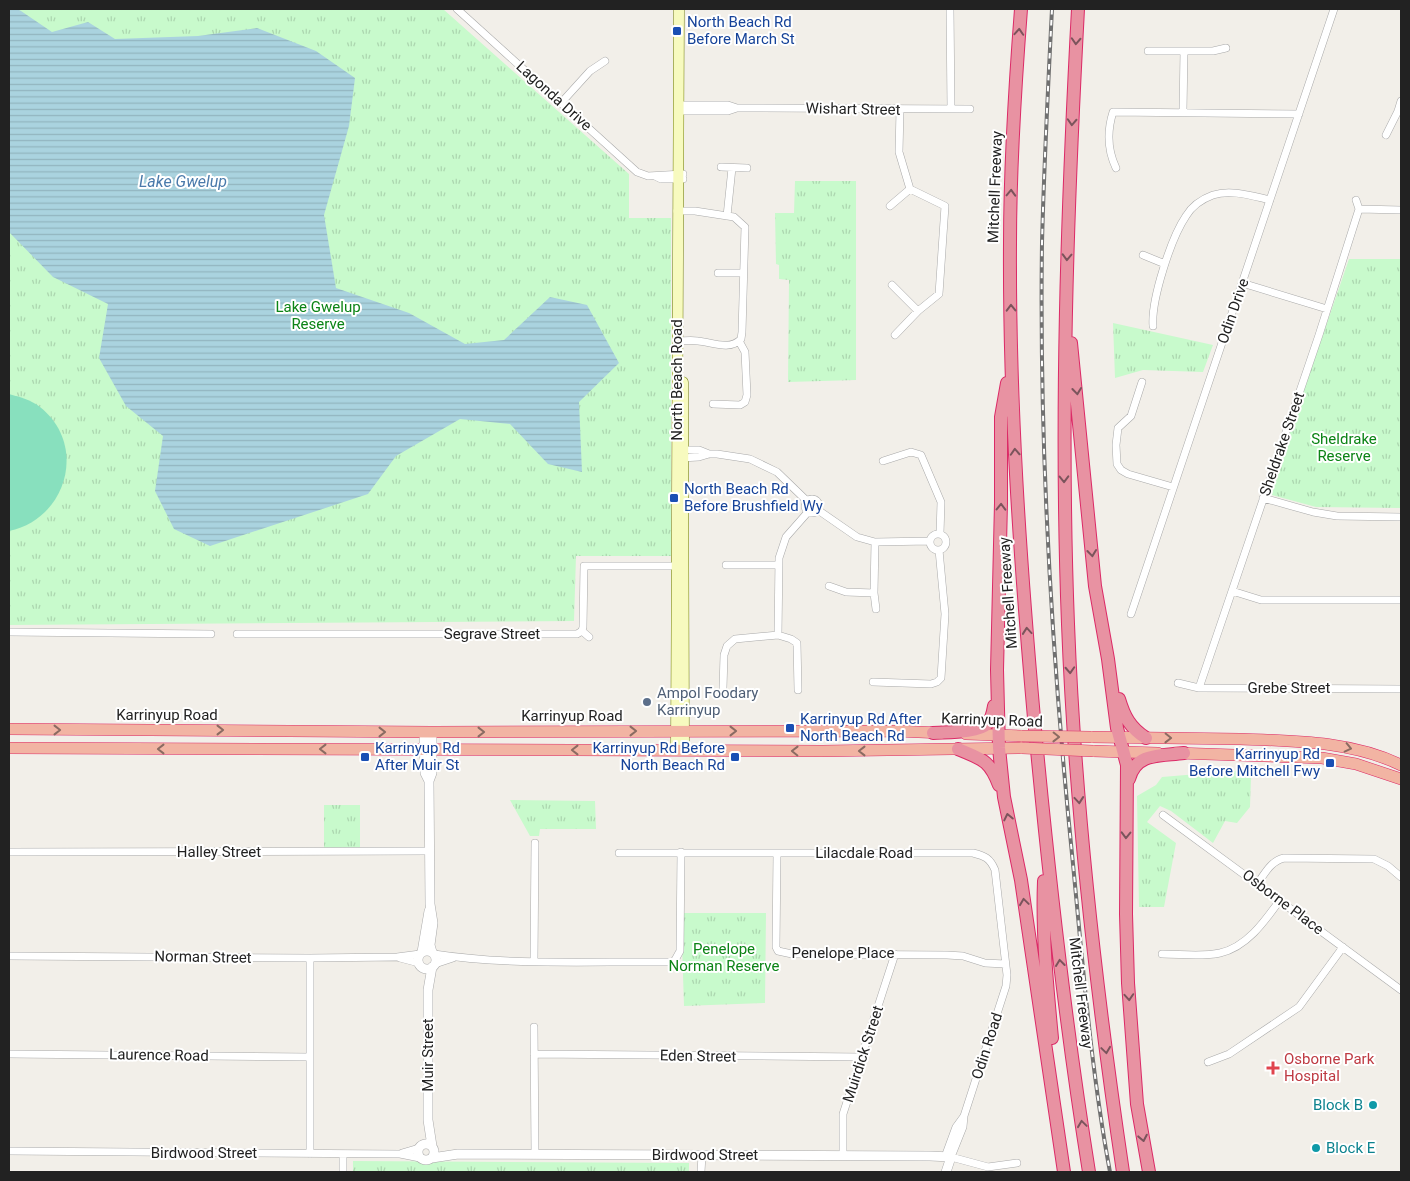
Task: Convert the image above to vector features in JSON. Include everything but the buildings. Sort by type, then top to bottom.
[{"type":"highway","name":"Mitchell Freeway","points":[[1021,9],[1013,134],[1010,232],[1011,356],[1026,625],[1045,841],[1069,1034],[1089,1172]]},
{"type":"highway","name":"Mitchell Freeway","points":[[1078,9],[1065,290],[1065,534],[1068,627],[1077,779],[1094,950],[1123,1172]]},
{"type":"highway","points":[[1065,290],[1080,417],[1095,586],[1120,738],[1127,765],[1127,973],[1137,1104],[1149,1172]]},
{"type":"highway","points":[[1011,356],[1001,417],[997,670],[999,742],[1004,797],[1020,880],[1064,1172]]},
{"type":"highway","points":[[933,733],[968,730],[986,724],[992,716],[994,708],[997,670]]},
{"type":"highway","points":[[1110,675],[1131,727],[1146,738]]},
{"type":"highway","points":[[14,729],[14,748]]},
{"type":"highway","name":"Karrinyup Road","points":[[14,729],[428,732],[896,732],[933,733],[999,742],[1091,737],[1260,740],[1326,744],[1367,752],[1401,765]]},
{"type":"highway","points":[[896,732],[896,751]]},
{"type":"highway","name":"Karrinyup Road","points":[[14,748],[896,751],[958,749],[999,742]]},
{"type":"highway","name":"Karrinyup Road","points":[[1022,742],[1125,753],[1322,758],[1356,764],[1401,779]]},
{"type":"highway","points":[[1326,744],[1323,752],[1326,754],[1356,764]]},
{"type":"highway","points":[[958,749],[976,756],[991,768],[1004,797]]},
{"type":"highway","points":[[1128,786],[1134,766],[1144,758],[1184,753]]},
{"type":"highway","points":[[1045,841],[1043,907],[1045,954],[1062,1158]]},
{"type":"main road","name":"North Beach Road","points":[[679,9],[681,108],[680,750]]},
{"type":"main road","name":"North Beach Road","points":[[681,108],[686,9]]},
{"type":"street","name":"Lagonda Drive","points":[[457,9],[637,172],[661,179],[681,176]]},
{"type":"street","points":[[950,9],[951,109]]},
{"type":"street","name":"Odin Drive","points":[[1131,614],[1334,9]]},
{"type":"street","points":[[1148,51],[1213,51],[1226,48]]},
{"type":"street","points":[[1183,111],[1184,51]]},
{"type":"street","points":[[561,103],[590,71],[605,61]]},
{"type":"street","points":[[1386,135],[1400,111],[1401,101]]},
{"type":"street","name":"Wishart Street","points":[[681,108],[728,105],[737,108],[970,109]]},
{"type":"street","points":[[895,335],[918,311],[939,294],[945,206],[910,188],[900,152],[900,110]]},
{"type":"street","points":[[1116,168],[1109,154],[1109,124],[1113,112],[1183,111],[1299,114]]},
{"type":"street","points":[[721,167],[747,168]]},
{"type":"street","points":[[727,216],[732,168]]},
{"type":"street","points":[[890,206],[910,188]]},
{"type":"street","points":[[1153,326],[1152,314],[1165,264],[1186,216],[1199,202],[1212,195],[1228,193],[1270,200]]},
{"type":"street","name":"Sheldrake Street","points":[[1199,688],[1327,309],[1358,209],[1356,200]]},
{"type":"street","points":[[1358,209],[1401,210]]},
{"type":"street","points":[[680,211],[727,216],[734,218],[745,227],[742,272],[742,332],[739,342],[745,352],[747,395],[745,402],[740,405],[713,404]]},
{"type":"street","points":[[1143,255],[1165,264]]},
{"type":"street","points":[[718,272],[742,272]]},
{"type":"street","points":[[1242,283],[1327,309]]},
{"type":"street","points":[[892,285],[918,311]]},
{"type":"street","points":[[680,343],[700,341],[709,344],[732,345],[739,342]]},
{"type":"street","points":[[1142,382],[1131,416],[1118,428],[1116,445],[1117,464],[1121,470],[1128,474],[1173,487]]},
{"type":"street","points":[[680,454],[699,450],[709,454],[734,456],[764,465],[777,472],[807,501]]},
{"type":"street","points":[[883,461],[911,452],[921,455],[941,502],[940,534],[946,542],[944,547],[939,550]]},
{"type":"street","points":[[1263,498],[1313,512],[1337,516],[1401,517]]},
{"type":"street","points":[[807,501],[817,500],[820,505],[814,513],[808,512]]},
{"type":"street","points":[[807,501],[805,506],[808,512]]},
{"type":"street","points":[[818,510],[857,537],[875,542],[930,541]]},
{"type":"street","points":[[778,635],[779,558],[786,538],[808,512]]},
{"type":"street","points":[[939,550],[931,546],[930,541],[932,536],[940,534]]},
{"type":"street","points":[[875,542],[874,592],[876,609]]},
{"type":"street","points":[[873,682],[931,684],[937,682],[940,678],[945,614],[939,550]]},
{"type":"street","points":[[589,638],[582,631],[584,566],[680,566]]},
{"type":"street","points":[[726,566],[779,566]]},
{"type":"street","points":[[829,586],[846,592],[874,592]]},
{"type":"street","points":[[1232,591],[1261,600],[1401,600]]},
{"type":"street","name":"Segrave Street","points":[[237,634],[576,634],[582,631]]},
{"type":"street","points":[[9,632],[212,634]]},
{"type":"street","points":[[723,688],[724,655],[727,646],[735,639],[778,635],[791,638],[797,643],[798,690]]},
{"type":"street","name":"Grebe Street","points":[[1178,683],[1199,688],[1401,689]]},
{"type":"street","name":"Muir Street","points":[[428,732],[425,773],[429,781],[430,904],[433,923],[430,945],[433,959],[428,990],[428,1120],[433,1147]]},
{"type":"street","name":"Osborne Place","points":[[1163,815],[1401,990]]},
{"type":"street","points":[[534,961],[535,843]]},
{"type":"street","name":"Halley Street","points":[[9,852],[430,851]]},
{"type":"street","points":[[433,959],[427,951],[421,959],[426,968],[433,959],[456,958],[534,961],[672,962],[677,958],[680,951],[681,852]]},
{"type":"street","name":"Lilacdale Road","points":[[619,853],[973,854],[987,857],[992,862],[995,870],[1007,975]]},
{"type":"street","name":"Penelope Place","points":[[777,854],[776,947],[778,951],[792,954],[963,956],[985,963],[1005,964]]},
{"type":"street","points":[[1258,883],[1272,864],[1284,858],[1374,859],[1388,866],[1401,877]]},
{"type":"street","points":[[1162,954],[1214,954],[1229,950],[1253,934],[1280,900]]},
{"type":"street","name":"Muir Street","points":[[428,990],[421,959],[430,904]]},
{"type":"street","points":[[1208,1062],[1229,1054],[1299,1007],[1343,947]]},
{"type":"street","name":"Muirdick Street","points":[[843,1156],[843,1114],[895,954]]},
{"type":"street","name":"Norman Street","points":[[9,956],[397,957],[421,959]]},
{"type":"street","points":[[310,958],[310,1154]]},
{"type":"street","name":"Odin Road","points":[[946,1172],[956,1127],[964,1116],[1006,986],[1007,975]]},
{"type":"street","points":[[534,1027],[535,1154]]},
{"type":"street","name":"Laurence Road","points":[[9,1054],[310,1057]]},
{"type":"street","name":"Eden Street","points":[[534,1054],[862,1057]]},
{"type":"street","name":"Muir Street","points":[[421,1146],[428,1120]]},
{"type":"street","points":[[426,1143],[433,1147],[435,1152],[432,1158],[426,1160],[420,1158],[418,1154],[421,1146],[426,1143]]},
{"type":"street","name":"Birdwood Street","points":[[400,1154],[421,1146]]},
{"type":"street","name":"Birdwood Street","points":[[433,1147],[458,1154]]},
{"type":"street","name":"Birdwood Street","points":[[9,1151],[400,1154],[420,1158]]},
{"type":"street","points":[[343,1154],[343,1172]]},
{"type":"street","name":"Birdwood Street","points":[[432,1158],[458,1154],[948,1157]]},
{"type":"street","points":[[701,1172],[702,1155]]},
{"type":"street","points":[[948,1157],[988,1167],[1016,1163]]},
{"type":"street","name":"Odin Road","points":[[940,1172],[948,1157]]},
{"type":"green space","name":"Lake Gwelup Reserve","points":[[9,9],[443,9],[629,174],[629,218],[671,218],[671,556],[576,556],[574,621],[9,625]]},
{"type":"green space","points":[[795,181],[856,181],[856,380],[788,382],[789,280],[779,279],[779,265],[776,264],[775,213],[794,213]]},
{"type":"green space","name":"Sheldrake Reserve","points":[[1349,259],[1401,259],[1401,508],[1316,507],[1268,494]]},
{"type":"green space","points":[[1113,323],[1213,345],[1203,372],[1143,370],[1115,378]]},
{"type":"green space","points":[[9,394],[37,405],[55,423],[64,441],[67,460],[64,479],[57,497],[45,512],[29,524],[9,531]]},
{"type":"green space","points":[[1245,770],[1251,776],[1250,807],[1237,823],[1225,821],[1213,843],[1171,811],[1160,806],[1147,822],[1176,843],[1164,907],[1139,907],[1137,796],[1156,785],[1162,777]]},
{"type":"green space","points":[[510,800],[595,801],[596,829],[540,829],[539,836],[530,836]]},
{"type":"green space","points":[[324,805],[360,805],[360,851],[324,848]]},
{"type":"green space","name":"Penelope Norman Reserve","points":[[681,913],[766,913],[765,1003],[684,1006]]},
{"type":"green space","points":[[353,1161],[689,1163],[689,1172],[353,1172]]},
{"type":"water","name":"Lake Gwelup","points":[[9,9],[21,11],[52,32],[88,22],[115,39],[198,36],[257,28],[316,51],[355,78],[349,126],[324,215],[336,288],[409,313],[465,344],[504,340],[550,297],[587,305],[619,363],[579,402],[582,472],[548,464],[510,424],[460,419],[396,456],[368,494],[210,546],[174,529],[155,491],[163,436],[126,406],[99,358],[108,304],[53,277],[9,232]]},
{"type":"railway","points":[[1052,9],[1042,243],[1043,398],[1048,554],[1059,709],[1084,980],[1103,1134],[1110,1172]]},
{"type":"place","name":"North Beach Rd Before March St","points":[[677,31]]},
{"type":"place","name":"North Beach Rd Before Brushfield Wy","points":[[674,498]]},
{"type":"place","name":"Ampol Foodary Karrinyup","points":[[647,702]]},
{"type":"place","name":"Karrinyup Rd After North Beach Rd","points":[[790,728]]},
{"type":"place","name":"Karrinyup Rd After Muir St","points":[[365,757]]},
{"type":"place","name":"Karrinyup Rd Before North Beach Rd","points":[[735,757]]},
{"type":"place","name":"Karrinyup Rd Before Mitchell Fwy","points":[[1330,763]]},
{"type":"place","name":"Osborne Park Hospital","points":[[1273,1068]]},
{"type":"place","name":"Block B","points":[[1373,1105]]},
{"type":"place","name":"Block E","points":[[1316,1148]]}]
